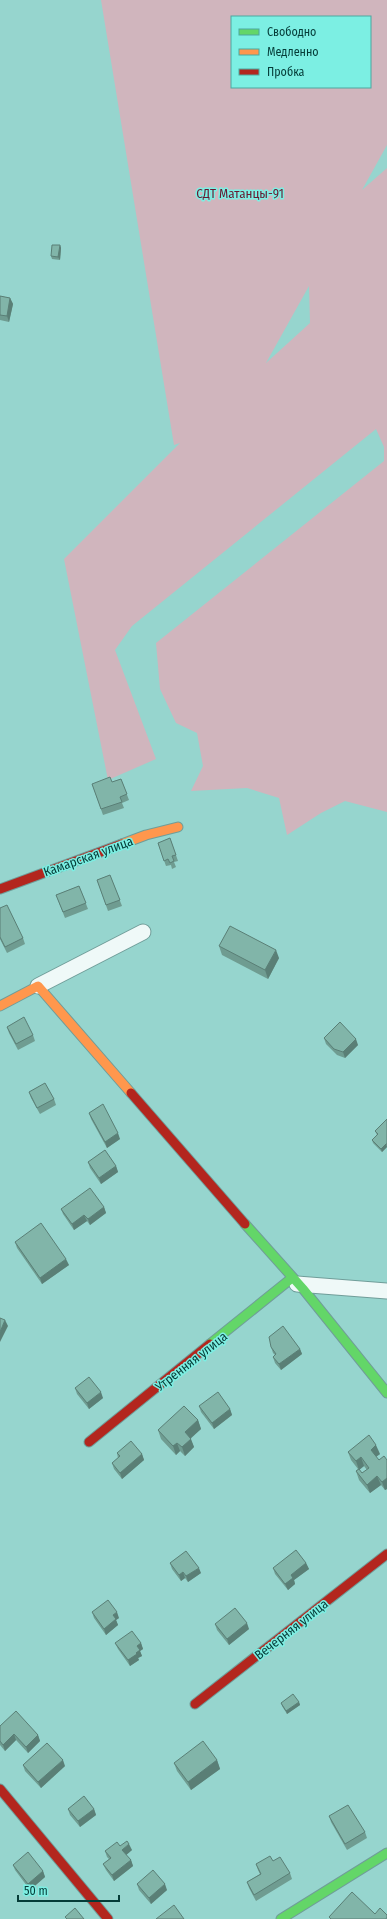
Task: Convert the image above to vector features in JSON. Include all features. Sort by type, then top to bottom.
[{"type":"street","name":"Камарская улица","points":[[0,889],[146,835],[178,827]]},
{"type":"street","points":[[0,1006],[143,932]]},
{"type":"street","points":[[38,986],[295,1281],[387,1393]]},
{"type":"street","points":[[295,1281],[387,1291]]},
{"type":"street","name":"Утренняя улица","points":[[89,1442],[295,1281]]},
{"type":"street","name":"Вечерняя улица","points":[[195,1704],[387,1554]]},
{"type":"street","points":[[0,1789],[108,1919]]},
{"type":"street","points":[[281,1919],[387,1853]]},
{"type":"green space","name":"СДТ Матанцы-91","points":[[101,0],[387,0],[387,145],[362,190],[387,168],[387,812],[345,801],[321,813],[287,835],[279,798],[247,788],[191,791],[203,766],[197,733],[176,723],[160,689],[156,643],[384,461],[384,447],[376,429],[132,626],[115,650],[156,759],[108,780],[64,559],[180,443],[174,445]],"holes":[[[309,286],[310,323],[266,363]]]},
{"type":"building","points":[[52,245],[60,245],[58,257],[51,256]]},
{"type":"building","points":[[0,296],[10,298],[7,316],[0,315]]},
{"type":"building","points":[[110,777],[112,782],[121,779],[127,794],[120,797],[122,802],[101,809],[92,784]]},
{"type":"building","points":[[170,838],[176,855],[172,856],[174,861],[170,863],[168,859],[164,861],[158,843]]},
{"type":"building","points":[[110,875],[120,900],[106,905],[97,880]]},
{"type":"building","points":[[79,886],[86,903],[63,912],[56,895]]},
{"type":"building","points":[[7,905],[23,938],[5,947],[0,937],[0,908]]},
{"type":"building","points":[[230,926],[276,950],[265,970],[219,946]]},
{"type":"building","points":[[24,1017],[33,1035],[16,1044],[7,1027]]},
{"type":"building","points":[[340,1022],[356,1039],[343,1052],[334,1049],[324,1038]]},
{"type":"building","points":[[45,1083],[54,1099],[37,1108],[29,1092]]},
{"type":"building","points":[[103,1104],[118,1133],[105,1142],[89,1113]]},
{"type":"building","points":[[387,1119],[387,1144],[381,1149],[372,1140],[378,1134],[375,1131]]},
{"type":"building","points":[[105,1150],[116,1166],[99,1178],[88,1162]]},
{"type":"building","points":[[90,1188],[104,1207],[88,1219],[84,1215],[72,1224],[61,1209]]},
{"type":"building","points":[[41,1223],[66,1259],[40,1278],[15,1242]]},
{"type":"building","points":[[0,1318],[5,1320],[0,1332]]},
{"type":"building","points":[[283,1326],[300,1349],[279,1364],[273,1357],[276,1354],[271,1347],[269,1337]]},
{"type":"building","points":[[89,1377],[101,1392],[87,1403],[75,1388]]},
{"type":"building","points":[[218,1392],[230,1409],[212,1423],[199,1406]]},
{"type":"building","points":[[184,1406],[198,1420],[185,1432],[191,1439],[182,1447],[177,1443],[173,1446],[158,1430]]},
{"type":"building","points":[[369,1435],[376,1445],[371,1450],[379,1460],[384,1456],[387,1460],[387,1478],[382,1482],[377,1476],[367,1485],[356,1471],[359,1469],[362,1473],[369,1468],[361,1457],[356,1461],[348,1452]]},
{"type":"building","points":[[131,1441],[142,1454],[120,1473],[112,1463],[120,1456],[117,1453]]},
{"type":"building","points":[[296,1550],[306,1563],[291,1575],[293,1578],[285,1584],[273,1568]]},
{"type":"building","points":[[186,1551],[199,1568],[186,1576],[183,1572],[179,1575],[170,1563]]},
{"type":"building","points":[[108,1600],[117,1612],[113,1615],[116,1619],[104,1629],[92,1612]]},
{"type":"building","points":[[235,1608],[247,1623],[227,1639],[215,1624]]},
{"type":"building","points":[[132,1631],[141,1643],[137,1646],[140,1650],[136,1653],[137,1654],[128,1660],[115,1643]]},
{"type":"building","points":[[293,1694],[299,1702],[286,1711],[281,1703]]},
{"type":"building","points":[[16,1711],[38,1735],[26,1747],[14,1734],[3,1745],[0,1741],[0,1726]]},
{"type":"building","points":[[203,1741],[217,1760],[188,1782],[174,1763]]},
{"type":"building","points":[[47,1743],[63,1760],[38,1782],[23,1765]]},
{"type":"building","points":[[84,1796],[94,1809],[78,1821],[68,1809]]},
{"type":"building","points":[[348,1805],[365,1832],[345,1844],[329,1816]]},
{"type":"building","points":[[127,1841],[129,1844],[122,1850],[131,1860],[112,1875],[103,1864],[111,1858],[105,1851],[117,1842],[120,1846]]},
{"type":"building","points":[[28,1852],[43,1871],[28,1884],[13,1865]]},
{"type":"building","points":[[270,1856],[273,1861],[280,1857],[290,1873],[254,1895],[247,1882],[261,1874],[256,1864]]},
{"type":"building","points":[[153,1870],[165,1884],[149,1898],[137,1884]]},
{"type":"building","points":[[352,1892],[375,1914],[380,1908],[387,1915],[386,1919],[331,1919],[329,1917]]},
{"type":"building","points":[[174,1905],[184,1919],[156,1919]]},
{"type":"building","points":[[75,1908],[84,1919],[67,1919],[65,1917]]},
{"type":"traffic: fast","points":[[245,1224],[304,1290],[387,1393]]},
{"type":"traffic: fast","points":[[210,1344],[292,1278]]},
{"type":"traffic: fast","points":[[281,1919],[387,1853]]},
{"type":"traffic: slow","points":[[122,844],[146,835],[178,827]]},
{"type":"traffic: slow","points":[[0,1006],[38,986],[131,1093]]},
{"type":"traffic: jam","points":[[0,889],[122,844]]},
{"type":"traffic: jam","points":[[131,1093],[245,1224]]},
{"type":"traffic: jam","points":[[89,1442],[210,1344]]},
{"type":"traffic: jam","points":[[195,1704],[387,1554]]},
{"type":"traffic: jam","points":[[0,1789],[108,1919]]}]
